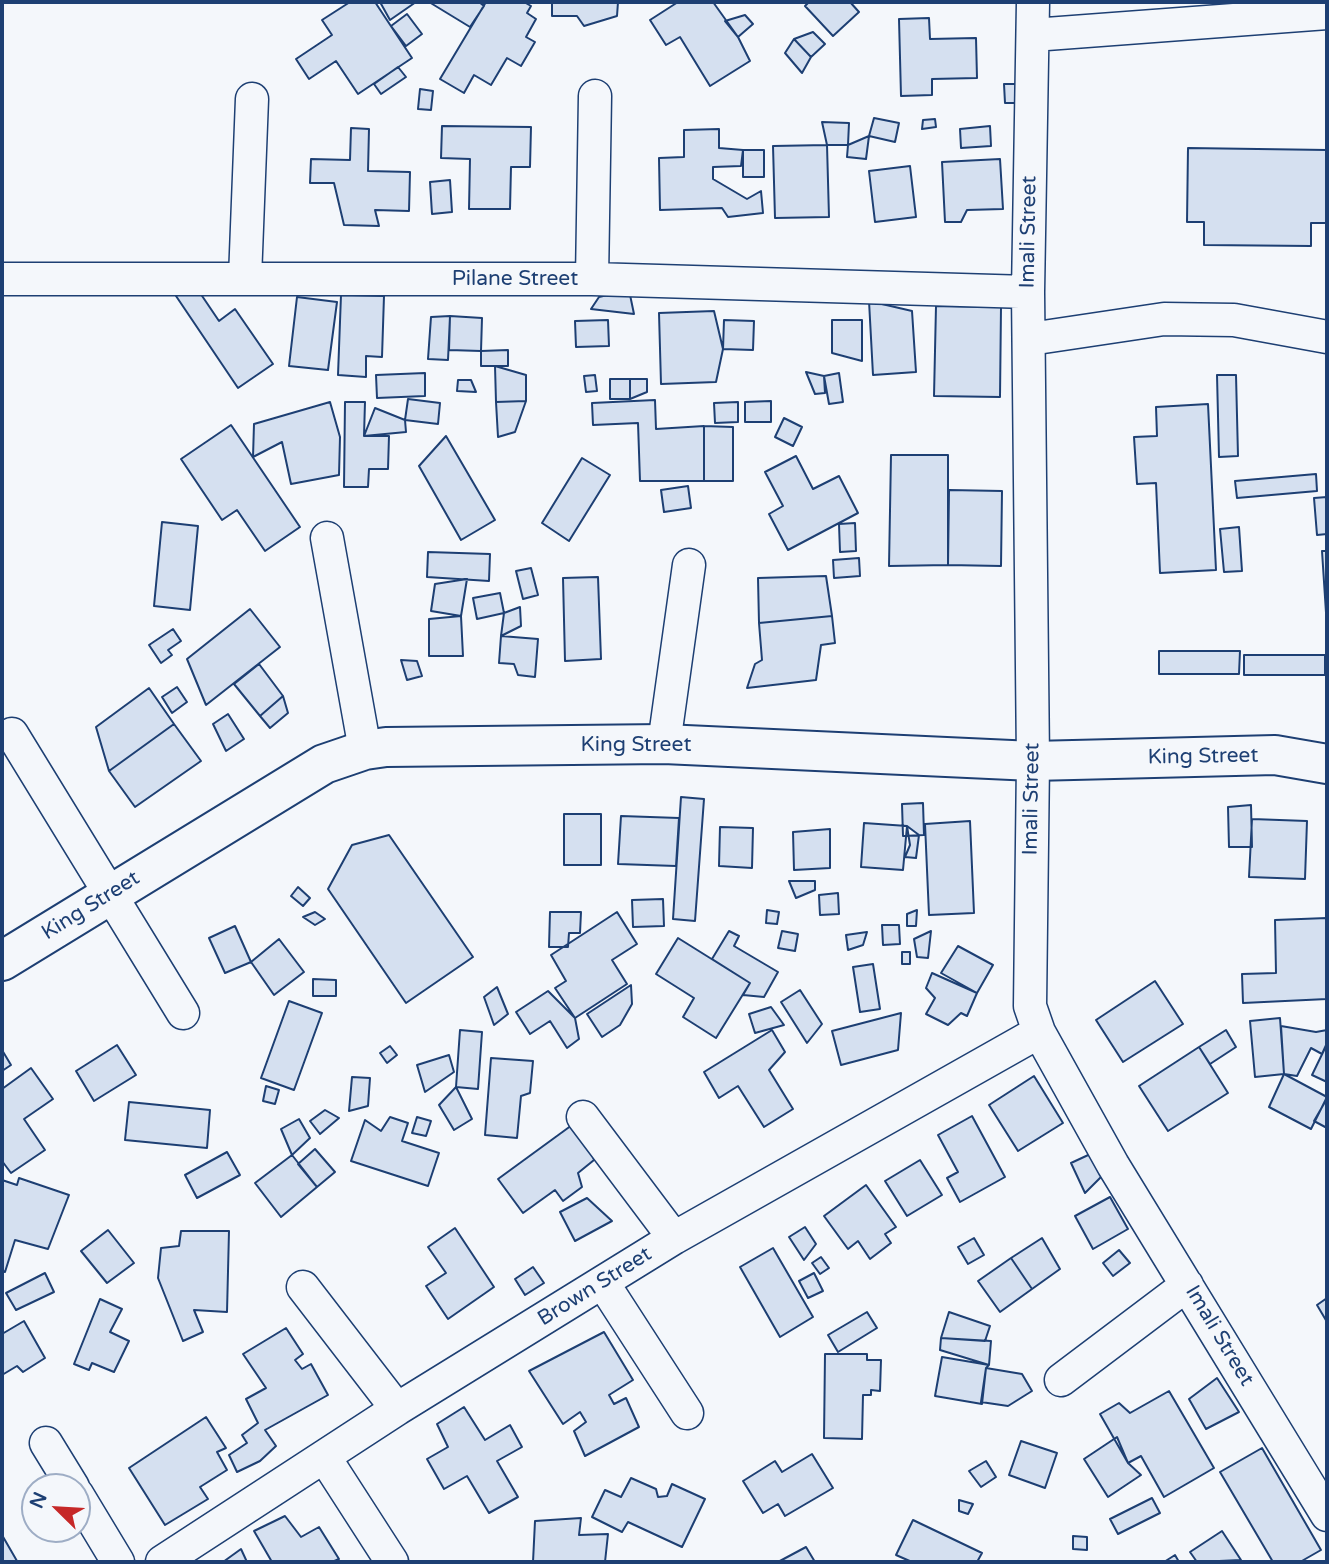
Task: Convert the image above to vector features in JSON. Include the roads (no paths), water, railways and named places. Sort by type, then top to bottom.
[{"type":"street","name":"Imali Street","points":[[1033,2],[1028,292],[1033,761],[1030,1006],[1039,1032],[1113,1166],[1327,1515]]},
{"type":"street","points":[[1033,35],[1327,13]]},
{"type":"street","points":[[592,279],[595,96]]},
{"type":"street","points":[[245,278],[252,99]]},
{"type":"street","name":"Pilane Street","points":[[2,279],[592,279],[1028,292]]},
{"type":"street","points":[[1030,338],[1164,319],[1234,320],[1327,337]]},
{"type":"street","points":[[327,538],[365,750]]},
{"type":"street","points":[[664,744],[690,565]]},
{"type":"street","points":[[12,734],[183,1013]]},
{"type":"street","name":"King Street","points":[[2,961],[324,764],[365,750],[398,746],[664,744],[1033,761],[1275,755],[1327,764]]},
{"type":"street","name":"Brown Street","points":[[162,1562],[326,1458],[397,1409],[674,1238],[1039,1032]]},
{"type":"street","points":[[583,1117],[674,1238]]},
{"type":"street","points":[[603,1283],[687,1413]]},
{"type":"street","points":[[1061,1380],[1187,1285]]},
{"type":"street","points":[[303,1287],[397,1409]]},
{"type":"street","points":[[46,1443],[64,1473]]},
{"type":"street","points":[[326,1458],[392,1562]]},
{"type":"street","points":[[91,1517],[118,1562]]}]
